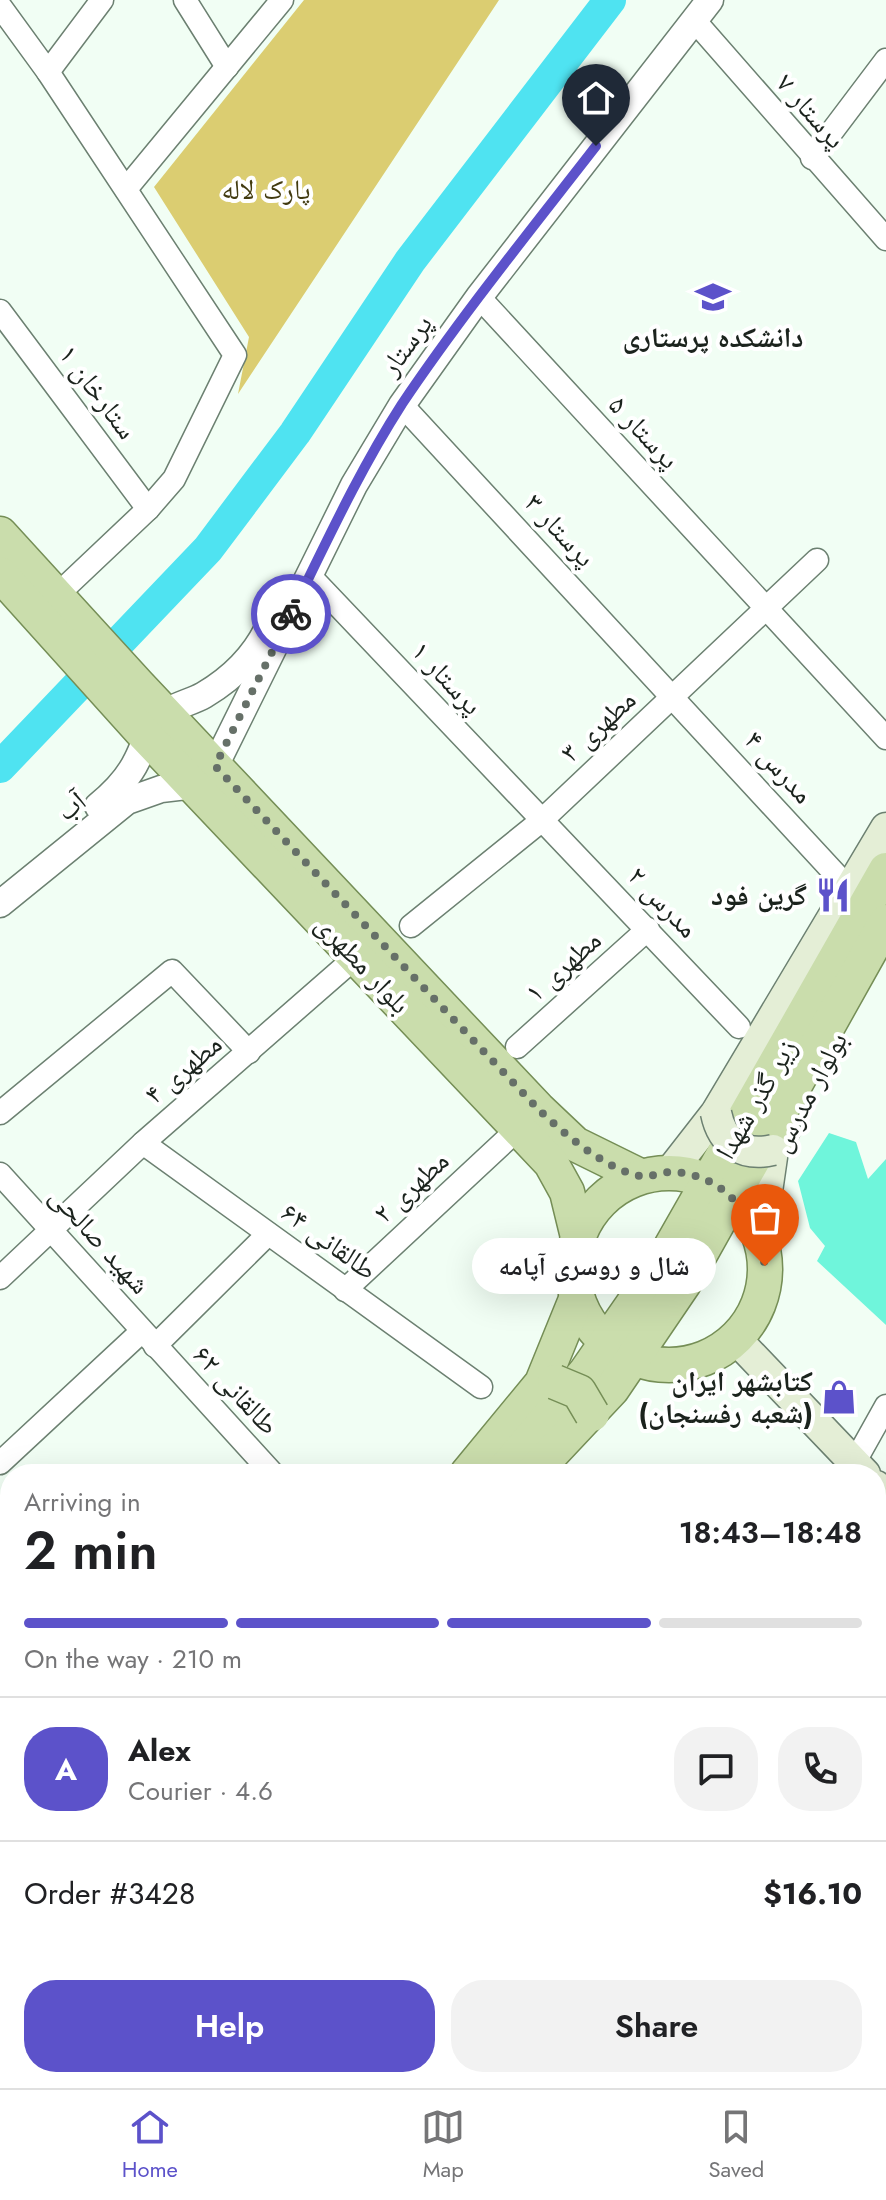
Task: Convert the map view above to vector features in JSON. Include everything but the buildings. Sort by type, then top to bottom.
[{"type":"main road","points":[[0,534],[57,611]]},
{"type":"main road","points":[[0,574],[57,611]]},
{"type":"main road","name":"بلوار مطهری","points":[[57,611],[129,696],[205,776],[575,1144],[655,1174]]},
{"type":"main road","name":"بلوار مطهری","points":[[205,776],[356,957],[551,1163],[562,1182],[578,1237]]},
{"type":"main road","points":[[655,1174],[716,1113],[886,828]]},
{"type":"main road","name":"زیر گذر شهدا","points":[[509,1464],[586,1372],[663,1261],[886,870]]},
{"type":"main road","name":"زیر گذر شهدا","points":[[541,1464],[612,1389],[684,1283],[886,922]]},
{"type":"main road","name":"بولوار مدرس","points":[[760,1240],[773,1150],[886,953]]},
{"type":"main road","points":[[716,1113],[719,1126],[735,1146],[747,1152],[773,1150]]},
{"type":"main road","points":[[655,1174],[699,1177],[726,1191],[747,1213],[760,1240],[765,1266],[762,1293],[752,1318],[735,1338],[715,1353],[692,1362],[667,1365],[638,1360],[611,1346],[590,1324],[577,1297],[573,1267],[578,1237],[592,1210],[613,1189],[655,1174]]},
{"type":"main road","points":[[476,1464],[549,1383],[577,1297]]},
{"type":"main road","points":[[735,1338],[850,1464]]},
{"type":"main road","points":[[564,1464],[592,1421],[667,1365]]},
{"type":"main road","points":[[549,1383],[579,1392],[592,1421]]},
{"type":"street","points":[[48,72],[102,0]]},
{"type":"street","points":[[185,0],[227,67]]},
{"type":"street","points":[[126,189],[281,0]]},
{"type":"street","points":[[0,6],[48,72],[235,355],[174,479],[57,611]]},
{"type":"street","name":"پرستار ۷","points":[[699,7],[812,158],[886,239]]},
{"type":"street","name":"پرستار","points":[[205,776],[354,485],[402,405],[479,297],[699,7]]},
{"type":"street","name":"پرستار","points":[[155,724],[204,695],[254,655],[359,444],[387,396],[699,7]]},
{"type":"street","points":[[812,158],[886,60]]},
{"type":"street","name":"پرستار ۵","points":[[479,297],[886,738]]},
{"type":"street","name":"ستارخان ۱","points":[[0,311],[148,509]]},
{"type":"street","name":"پرستار ۳","points":[[402,405],[674,695]]},
{"type":"street","name":"مطهری ۳","points":[[411,926],[541,821],[817,560]]},
{"type":"street","name":"پرستار ۱","points":[[310,576],[541,821]]},
{"type":"street","name":"مدرس ۴","points":[[674,695],[840,879]]},
{"type":"street","name":"آب","points":[[0,885],[119,789],[138,760],[155,724]]},
{"type":"street","name":"آب","points":[[0,904],[127,801],[205,776]]},
{"type":"street","name":"مدرس ۲","points":[[541,821],[739,1027]]},
{"type":"street","name":"مطهری ۱","points":[[517,1047],[648,929]]},
{"type":"street","name":"مطهری ۴","points":[[0,1278],[143,1143],[356,957]]},
{"type":"street","points":[[0,1113],[172,971],[249,1052]]},
{"type":"street","name":"مطهری ۲","points":[[345,1290],[519,1128]]},
{"type":"street","name":"طالقانی ۶۴","points":[[143,1143],[481,1387]]},
{"type":"street","name":"شهید صالحی","points":[[0,1174],[52,1228],[148,1339]]},
{"type":"street","points":[[0,1463],[268,1234]]},
{"type":"street","name":"طالقانی ۶۲","points":[[148,1339],[264,1464]]},
{"type":"street","points":[[859,1464],[886,1406]]},
{"type":"green space","name":"پارک لاله","points":[[304,0],[499,0],[238,394],[249,337],[154,187]]},
{"type":"waterway","points":[[0,767],[208,549],[295,433],[410,261],[610,0]]},
{"type":"way so far","points":[[291,614],[215,766],[538,1109],[575,1144],[640,1176],[670,1172],[712,1182],[726,1191],[747,1213],[760,1240],[765,1266]]},
{"type":"place","name":"دانشکده پرستاری","points":[[713,297]]},
{"type":"place","name":"گرین فود","points":[[833,895]]},
{"type":"place","name":"شال و روسری آپامه","points":[[765,1266]]},
{"type":"place","name":"کتابشهر ایران (شعبه رفسنجان)","points":[[839,1397]]},
{"type":"route","points":[[291,614],[354,485],[402,405],[479,297],[596,146]]}]
